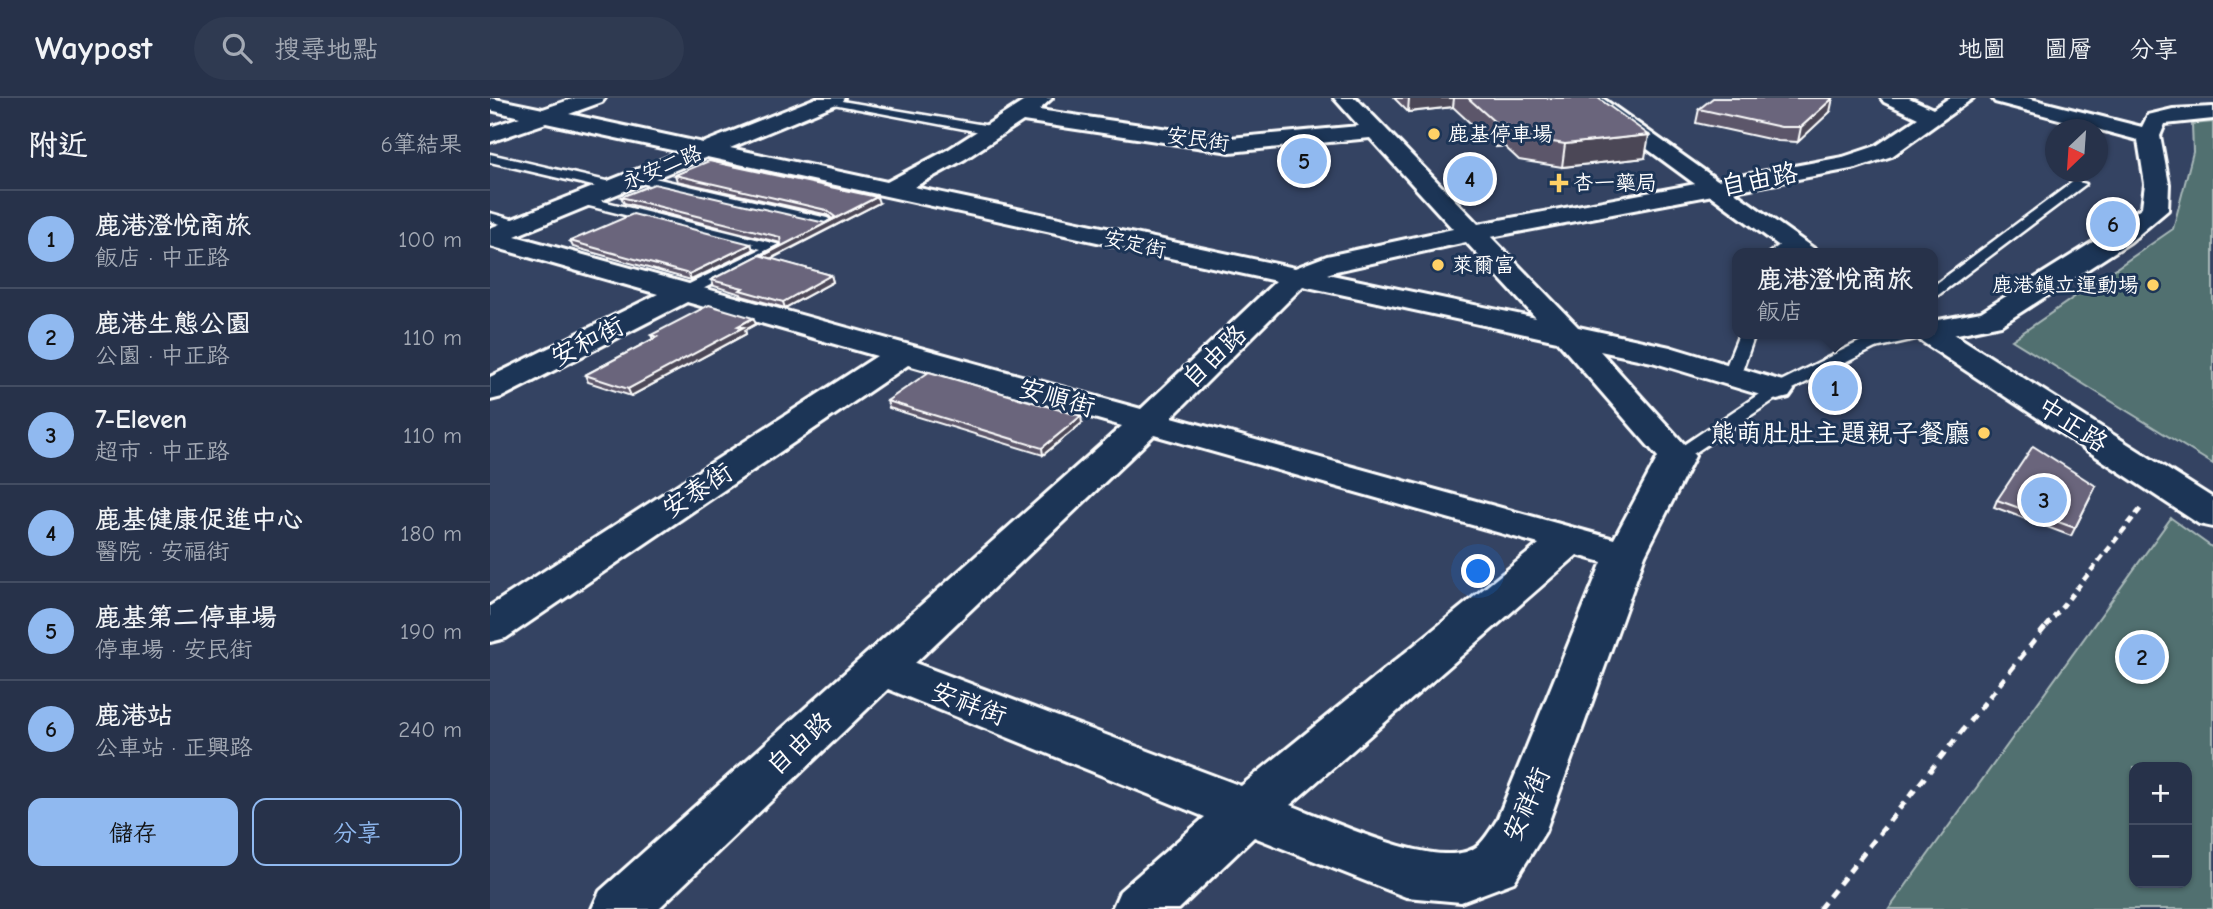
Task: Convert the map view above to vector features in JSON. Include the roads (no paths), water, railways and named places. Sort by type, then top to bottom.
[{"type":"street","points":[[490,135],[595,98]]},
{"type":"street","points":[[888,191],[996,131],[1044,98]]},
{"type":"street","points":[[1344,98],[1569,336],[1677,456]]},
{"type":"street","points":[[1588,98],[1713,188],[1788,248]]},
{"type":"street","points":[[1891,98],[1934,117]]},
{"type":"street","name":"自由路","points":[[620,909],[1147,422],[1295,278],[1328,264],[1472,233],[1848,163],[1884,151],[1963,98]]},
{"type":"street","points":[[2003,98],[2149,136]]},
{"type":"street","name":"永安二路","points":[[499,233],[831,99]]},
{"type":"street","name":"安定街","points":[[490,104],[701,152],[1659,354],[1732,374],[1777,390]]},
{"type":"street","points":[[1938,331],[1990,319],[2121,236],[2155,210],[2157,184],[2149,136],[2156,120],[2173,115],[2213,113]]},
{"type":"street","name":"安民街","points":[[1023,114],[1230,145],[1252,145],[1375,131]]},
{"type":"street","name":"安順街","points":[[499,233],[685,292],[1625,555]]},
{"type":"street","name":"安和街","points":[[490,390],[685,292]]},
{"type":"street","name":"中正路","points":[[1938,335],[2213,515]]},
{"type":"street","name":"安泰街","points":[[490,627],[903,354]]},
{"type":"street","name":"安祥街","points":[[880,668],[1406,873],[1461,878],[1495,865],[1519,832],[1625,555],[1677,456]]},
{"type":"street","points":[[1140,909],[1246,811],[1570,540]]},
{"type":"lane","points":[[831,99],[996,131]]},
{"type":"lane","points":[[490,158],[614,187]]},
{"type":"lane","points":[[637,178],[827,222]]},
{"type":"lane","points":[[1938,290],[1993,246],[2079,184]]},
{"type":"lane","points":[[582,200],[775,248],[685,292]]},
{"type":"lane","points":[[490,217],[499,233]]},
{"type":"lane","points":[[1732,374],[1744,339]]},
{"type":"lane","points":[[1677,456],[1777,390],[1868,344],[1891,339]]},
{"type":"place","name":"鹿基停車場","points":[[1434,134]]},
{"type":"place","name":"鹿基第二停車場","points":[[1304,161]]},
{"type":"place","name":"鹿基健康促進中心","points":[[1470,179]]},
{"type":"place","name":"杏一藥局","points":[[1559,183]]},
{"type":"place","name":"鹿港站","points":[[2113,224]]},
{"type":"place","name":"萊爾富","points":[[1438,265]]},
{"type":"place","name":"鹿港鎮立運動場","points":[[2153,285]]},
{"type":"place","name":"鹿港澄悅商旅","points":[[1835,388]]},
{"type":"place","name":"熊萌肚肚主題親子餐廳","points":[[1984,433]]},
{"type":"place","name":"7-Eleven","points":[[2044,500]]},
{"type":"place","name":"鹿港生態公園","points":[[2142,657]]}]
